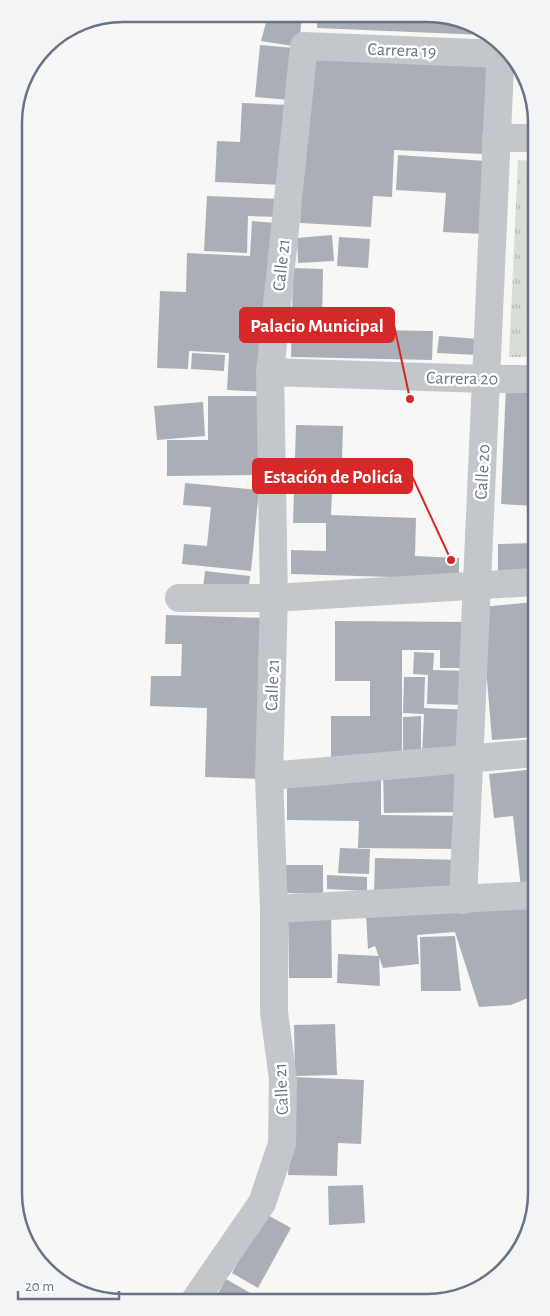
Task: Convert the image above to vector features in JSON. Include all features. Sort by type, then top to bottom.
[{"type":"street","name":"Carrera 19","points":[[304,46],[495,49]]},
{"type":"street","name":"Calle 21","points":[[199,1294],[262,1203],[282,1144],[282,1079],[274,1012],[274,908],[269,776],[274,598],[270,372],[304,46]]},
{"type":"street","name":"Calle 20","points":[[463,900],[500,54]]},
{"type":"street","points":[[496,138],[528,138]]},
{"type":"street","name":"Carrera 20","points":[[270,372],[528,379]]},
{"type":"street","points":[[178,598],[274,598],[528,582]]},
{"type":"street","points":[[269,776],[527,754]]},
{"type":"street","points":[[274,908],[527,896]]},
{"type":"green space","points":[[518,160],[528,161],[528,357],[509,357]]},
{"type":"building","points":[[301,22],[299,47],[261,41],[266,23]]},
{"type":"building","points":[[317,22],[426,22],[446,24],[474,35],[317,28]]},
{"type":"building","points":[[260,45],[294,48],[290,100],[255,97]]},
{"type":"building","points":[[313,53],[488,59],[484,154],[394,150],[392,197],[373,196],[371,227],[300,223],[307,82]]},
{"type":"building","points":[[242,103],[289,105],[285,185],[215,182],[217,141],[240,142]]},
{"type":"building","points":[[398,155],[486,161],[482,234],[443,232],[446,193],[396,190]]},
{"type":"building","points":[[207,196],[281,199],[280,217],[248,216],[247,253],[204,251]]},
{"type":"building","points":[[252,221],[276,223],[269,392],[227,390],[229,353],[189,351],[188,369],[157,368],[160,291],[186,292],[187,253],[250,256]]},
{"type":"building","points":[[332,235],[334,261],[298,263],[297,238]]},
{"type":"building","points":[[339,237],[370,239],[368,268],[337,266]]},
{"type":"building","points":[[293,268],[323,269],[322,329],[433,331],[432,360],[291,357]]},
{"type":"building","points":[[439,336],[479,339],[477,355],[437,353]]},
{"type":"building","points":[[192,353],[225,355],[224,371],[191,369]]},
{"type":"building","points":[[506,385],[528,386],[528,506],[501,504]]},
{"type":"building","points":[[208,396],[260,396],[261,475],[167,476],[167,440],[208,440]]},
{"type":"building","points":[[203,402],[205,436],[157,440],[154,406]]},
{"type":"building","points":[[296,425],[343,426],[341,493],[332,493],[331,515],[416,518],[415,556],[459,558],[459,579],[291,574],[291,550],[326,551],[326,523],[293,523]]},
{"type":"building","points":[[185,483],[259,490],[251,571],[182,564],[184,544],[207,546],[211,507],[183,505]]},
{"type":"building","points":[[528,543],[528,573],[498,573],[498,544]]},
{"type":"building","points":[[205,571],[250,576],[248,593],[203,588]]},
{"type":"building","points":[[528,603],[527,738],[492,740],[481,607]]},
{"type":"building","points":[[166,615],[267,618],[262,779],[205,777],[207,708],[150,706],[151,676],[181,676],[182,644],[165,644]]},
{"type":"building","points":[[335,621],[470,622],[470,668],[440,668],[440,650],[402,650],[402,757],[331,757],[331,716],[370,716],[370,681],[335,681]]},
{"type":"building","points":[[414,652],[434,653],[433,670],[467,671],[466,705],[427,704],[428,675],[413,674]]},
{"type":"building","points":[[404,677],[425,677],[424,708],[470,710],[468,758],[422,756],[424,714],[403,713]]},
{"type":"building","points":[[421,716],[421,757],[403,756],[403,717]]},
{"type":"building","points":[[381,768],[381,815],[463,816],[462,849],[358,848],[359,821],[287,820],[287,776]]},
{"type":"building","points":[[465,770],[466,812],[384,813],[383,771]]},
{"type":"building","points":[[527,770],[527,888],[521,888],[513,816],[494,818],[489,774]]},
{"type":"building","points":[[340,848],[370,849],[369,874],[338,873]]},
{"type":"building","points":[[375,858],[464,860],[463,897],[374,895]]},
{"type":"building","points":[[285,865],[323,865],[323,894],[284,893]]},
{"type":"building","points":[[327,875],[367,877],[367,891],[327,889]]},
{"type":"building","points":[[527,902],[527,998],[511,1005],[479,1007],[455,932],[417,935],[419,964],[383,968],[375,946],[368,949],[366,913]]},
{"type":"building","points":[[331,908],[332,978],[289,978],[288,909]]},
{"type":"building","points":[[455,936],[461,991],[421,991],[420,937]]},
{"type":"building","points":[[338,954],[379,956],[380,986],[337,983]]},
{"type":"building","points":[[335,1024],[337,1075],[295,1076],[294,1025]]},
{"type":"building","points":[[293,1077],[364,1080],[361,1144],[338,1143],[337,1176],[288,1175]]},
{"type":"building","points":[[363,1185],[365,1223],[329,1225],[328,1186]]},
{"type":"building","points":[[264,1213],[291,1228],[258,1288],[232,1273]]},
{"type":"building","points":[[226,1279],[252,1294],[217,1294]]},
{"type":"place","name":"Palacio Municipal","points":[[410,399]]},
{"type":"place","name":"Estación de Policía","points":[[451,560]]}]
